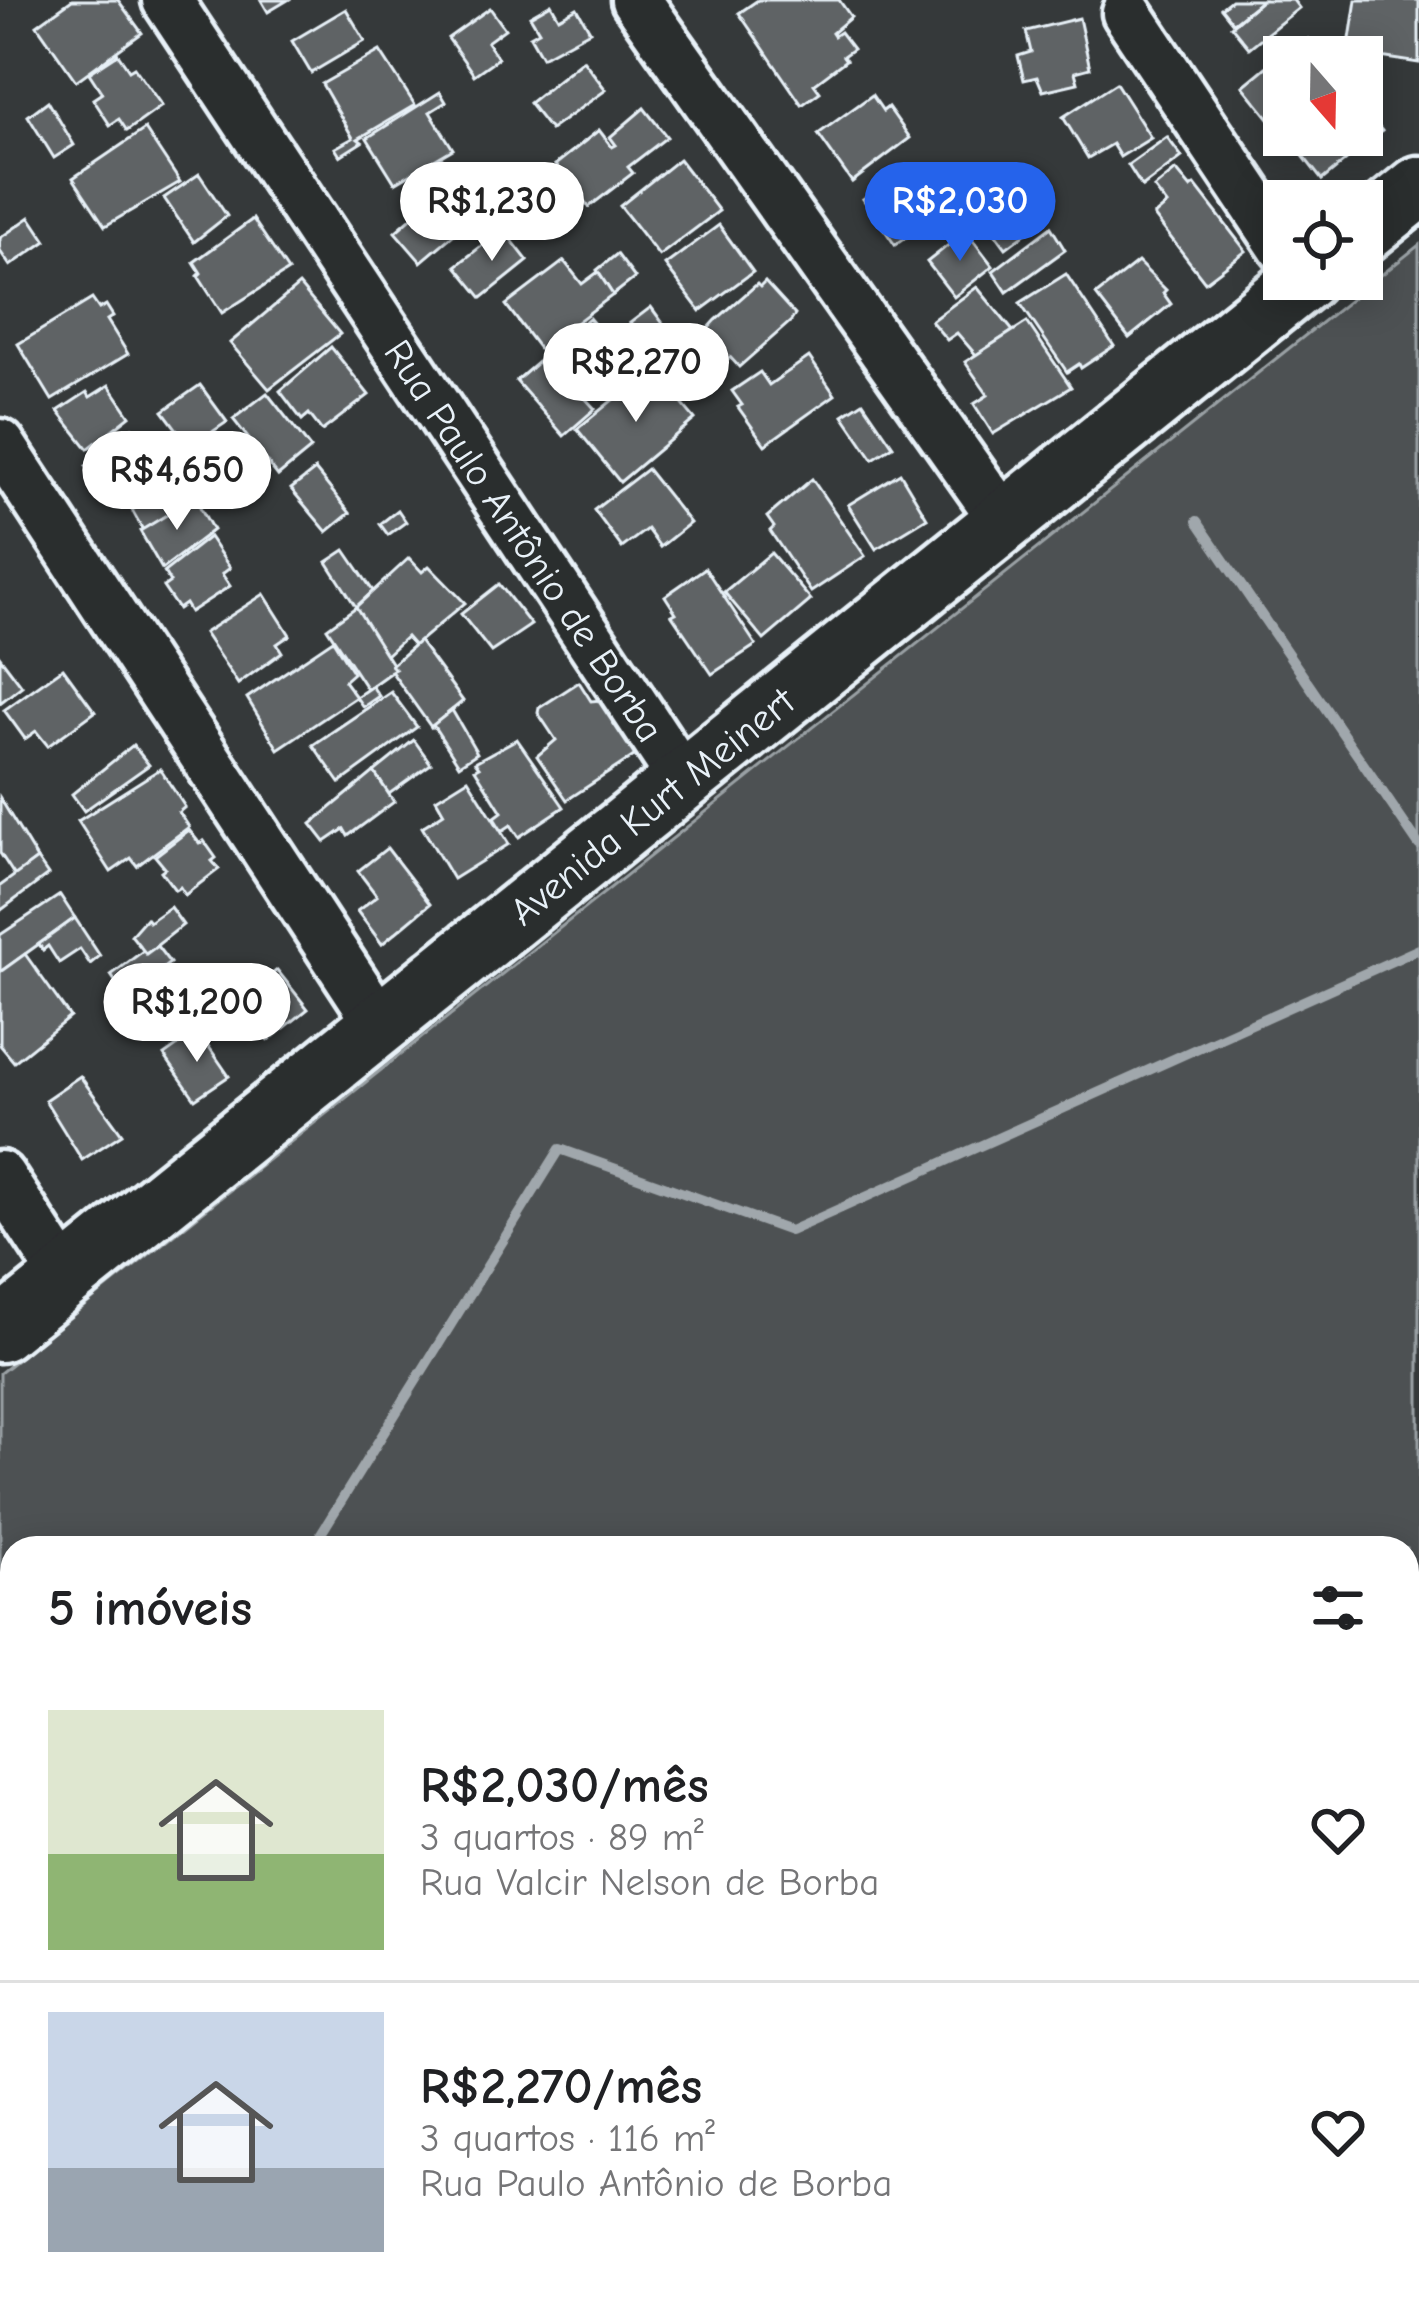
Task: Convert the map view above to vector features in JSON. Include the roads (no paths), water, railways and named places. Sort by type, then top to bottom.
[{"type":"main road","points":[[1383,216],[1419,187]]},
{"type":"main road","name":"Avenida Kurt Meinert","points":[[0,1331],[1279,300]]},
{"type":"street","name":"Rua Paulo Antônio de Borba","points":[[167,0],[684,781]]},
{"type":"street","points":[[636,0],[1005,522]]},
{"type":"street","points":[[1127,13],[1263,217]]},
{"type":"street","points":[[0,444],[381,1025]]},
{"type":"street","points":[[0,1176],[67,1279]]},
{"type":"waterway","points":[[1197,521],[1419,845]]},
{"type":"waterway","points":[[319,1536],[560,1149],[790,1231],[1419,949]]}]
